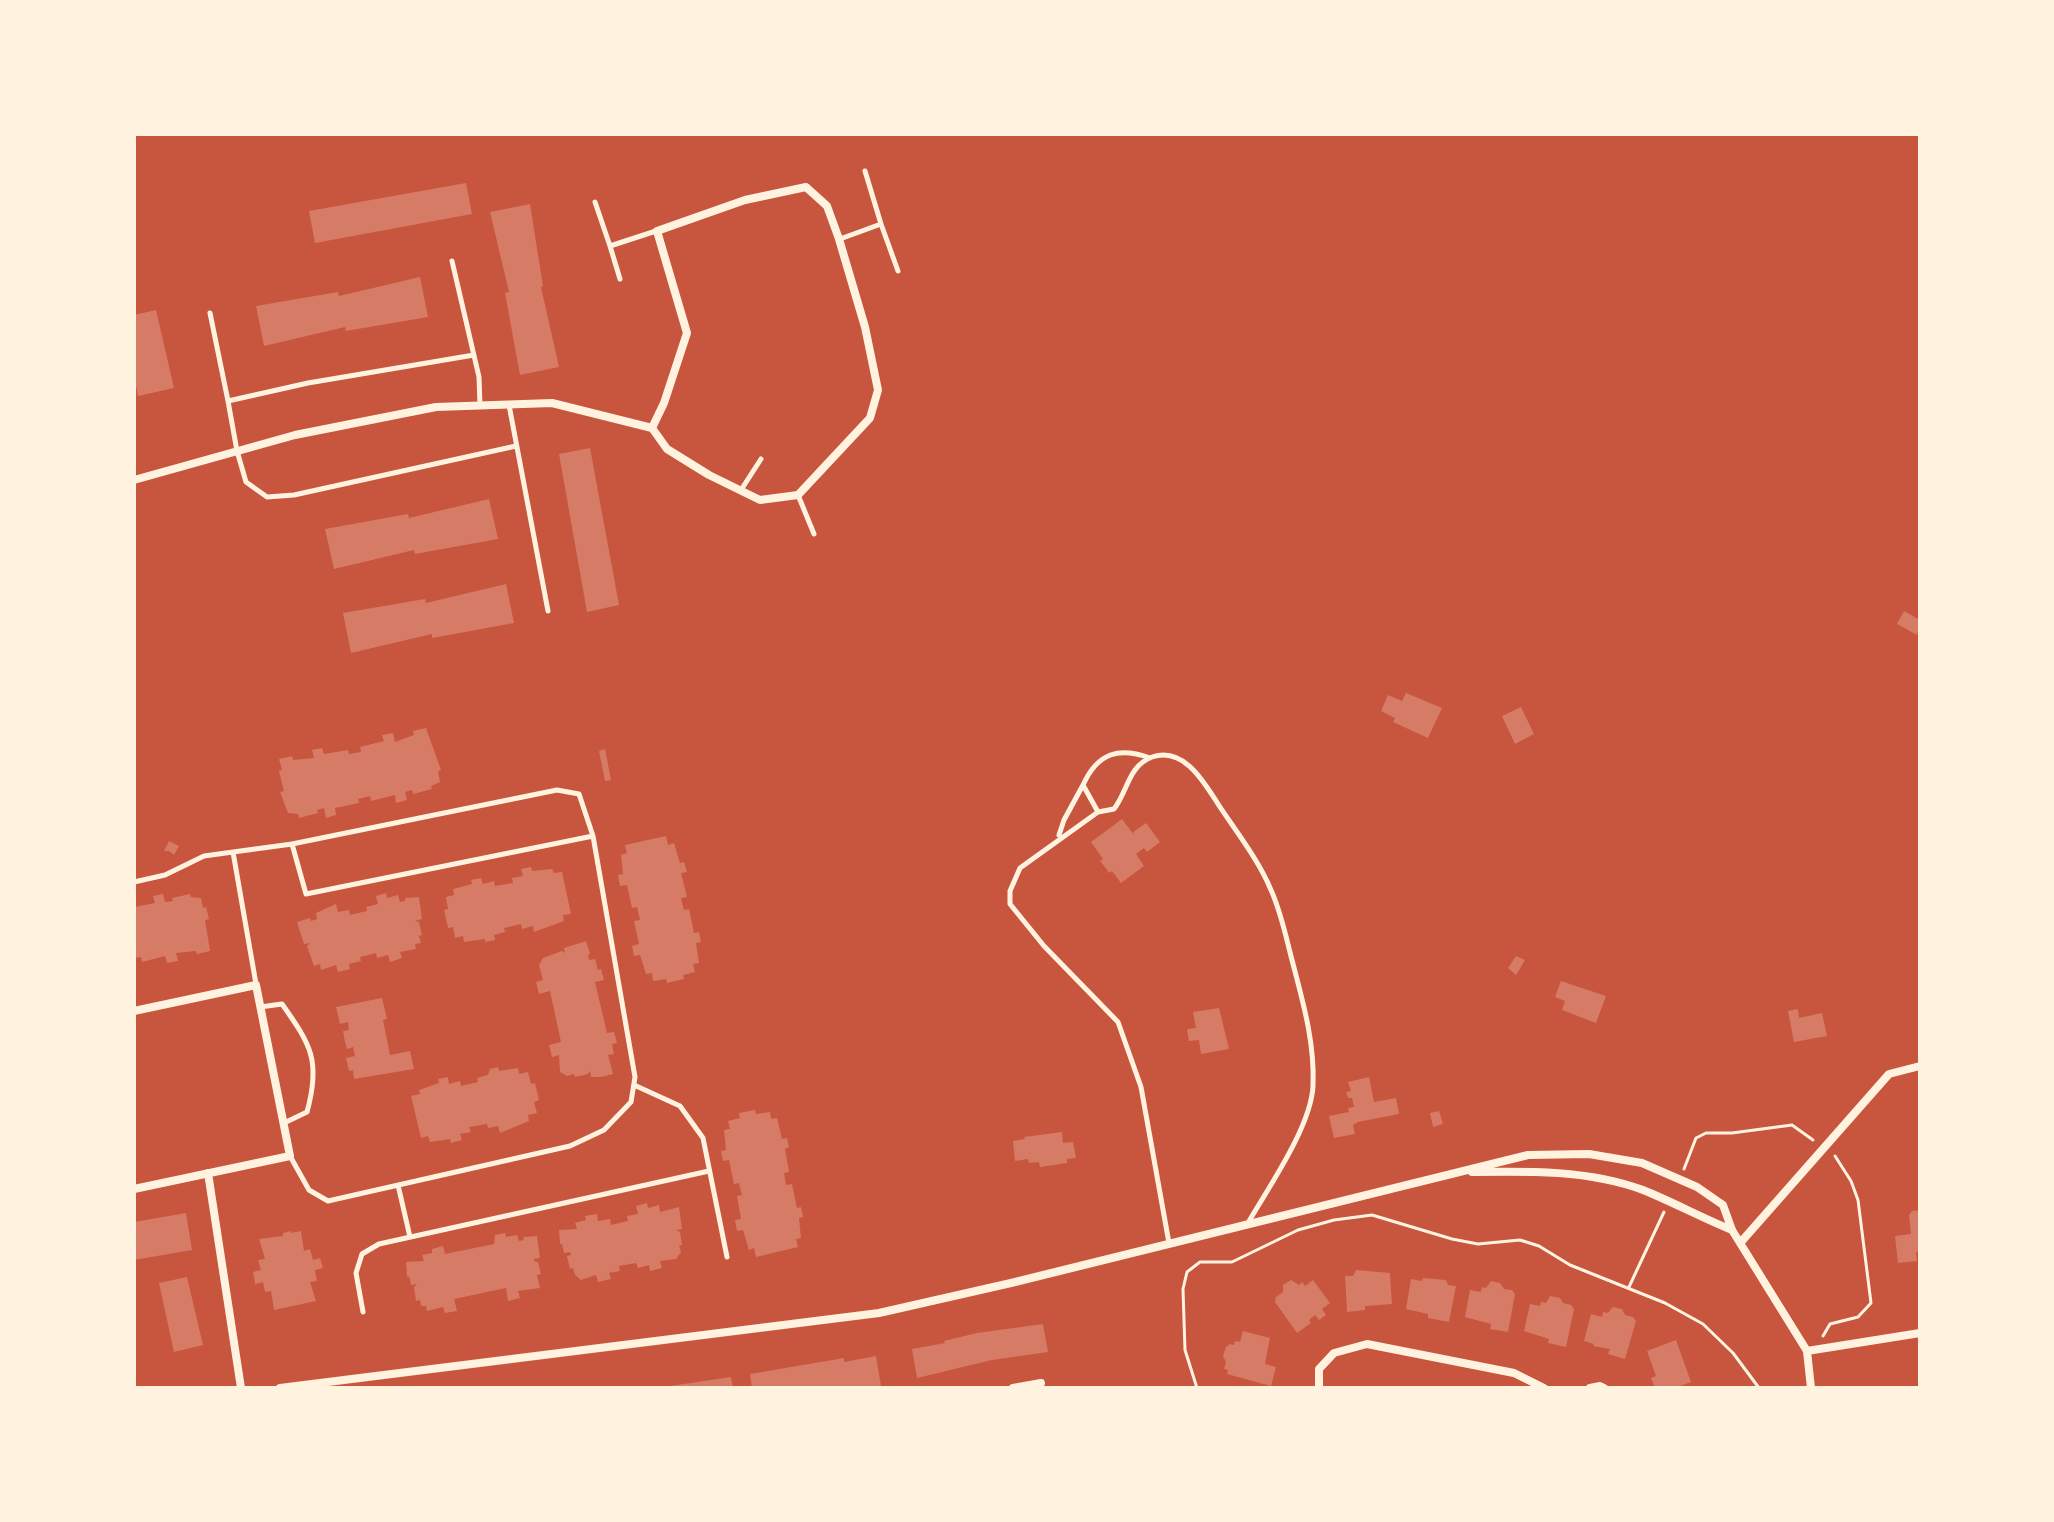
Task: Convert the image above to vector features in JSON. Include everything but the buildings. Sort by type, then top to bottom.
[{"type":"street","points":[[134,480],[295,435],[436,407],[552,403],[652,428],[667,449],[709,475],[760,500],[798,495],[870,418],[878,390],[865,327],[839,239],[827,206],[806,187],[745,200],[657,231],[687,333],[664,403],[652,428]]},
{"type":"street","points":[[134,1011],[256,985],[290,1156],[134,1189]]},
{"type":"street","points":[[1741,1242],[1889,1074],[1920,1066]]},
{"type":"street","points":[[280,1388],[879,1313],[1528,1155],[1589,1154],[1642,1163],[1697,1187],[1723,1205],[1732,1230],[1807,1351],[1811,1388]]},
{"type":"street","points":[[1460,1172],[1525,1171],[1588,1177],[1642,1190],[1732,1230]]},
{"type":"street","points":[[208,1173],[241,1388]]},
{"type":"street","points":[[1807,1351],[1920,1333]]},
{"type":"street","points":[[1319,1388],[1319,1369],[1334,1353],[1367,1344],[1514,1373],[1544,1388]]},
{"type":"street","points":[[1013,1388],[1041,1383]]},
{"type":"street","points":[[1590,1388],[1604,1388]]},
{"type":"lane","points":[[865,171],[898,271]]},
{"type":"lane","points":[[595,202],[620,279]]},
{"type":"lane","points":[[839,239],[881,224]]},
{"type":"lane","points":[[610,246],[657,231]]},
{"type":"lane","points":[[452,261],[479,377],[480,406]]},
{"type":"lane","points":[[210,313],[246,482],[267,497],[294,495],[516,446]]},
{"type":"lane","points":[[228,401],[308,383],[474,355]]},
{"type":"lane","points":[[509,405],[548,611]]},
{"type":"lane","points":[[741,491],[761,459]]},
{"type":"lane","points":[[798,495],[814,534]]},
{"type":"lane","points":[[1059,837],[1064,820],[1093,769],[1116,752],[1131,751],[1150,758]]},
{"type":"lane","points":[[1169,1243],[1141,1087],[1118,1022],[1044,946],[1010,904],[1010,891],[1020,868],[1059,837],[1098,812],[1114,809],[1123,798],[1133,769],[1150,758],[1163,755],[1177,758],[1191,767],[1250,852],[1272,890],[1286,934],[1312,1045],[1313,1089],[1303,1121],[1294,1143],[1248,1223]]},
{"type":"lane","points":[[1083,785],[1098,812]]},
{"type":"lane","points":[[134,882],[165,875],[204,856],[292,844],[557,790],[579,794],[593,836],[635,1077],[631,1102],[604,1130],[570,1146],[328,1201],[309,1190],[290,1156]]},
{"type":"lane","points":[[292,844],[306,894],[593,836]]},
{"type":"lane","points":[[233,852],[256,985]]},
{"type":"lane","points":[[260,1007],[282,1004],[301,1031],[313,1061],[315,1083],[307,1112],[283,1123]]},
{"type":"lane","points":[[634,1085],[680,1106],[703,1138],[727,1257]]},
{"type":"lane","points":[[363,1312],[356,1273],[362,1254],[379,1244],[709,1171]]},
{"type":"lane","points":[[398,1185],[410,1237]]},
{"type":"path","points":[[1197,1388],[1185,1350],[1183,1289],[1187,1272],[1200,1262],[1232,1262],[1298,1230],[1334,1220],[1372,1215],[1478,1244],[1520,1240],[1539,1246],[1570,1265],[1629,1287],[1703,1324],[1733,1353],[1759,1388]]}]
